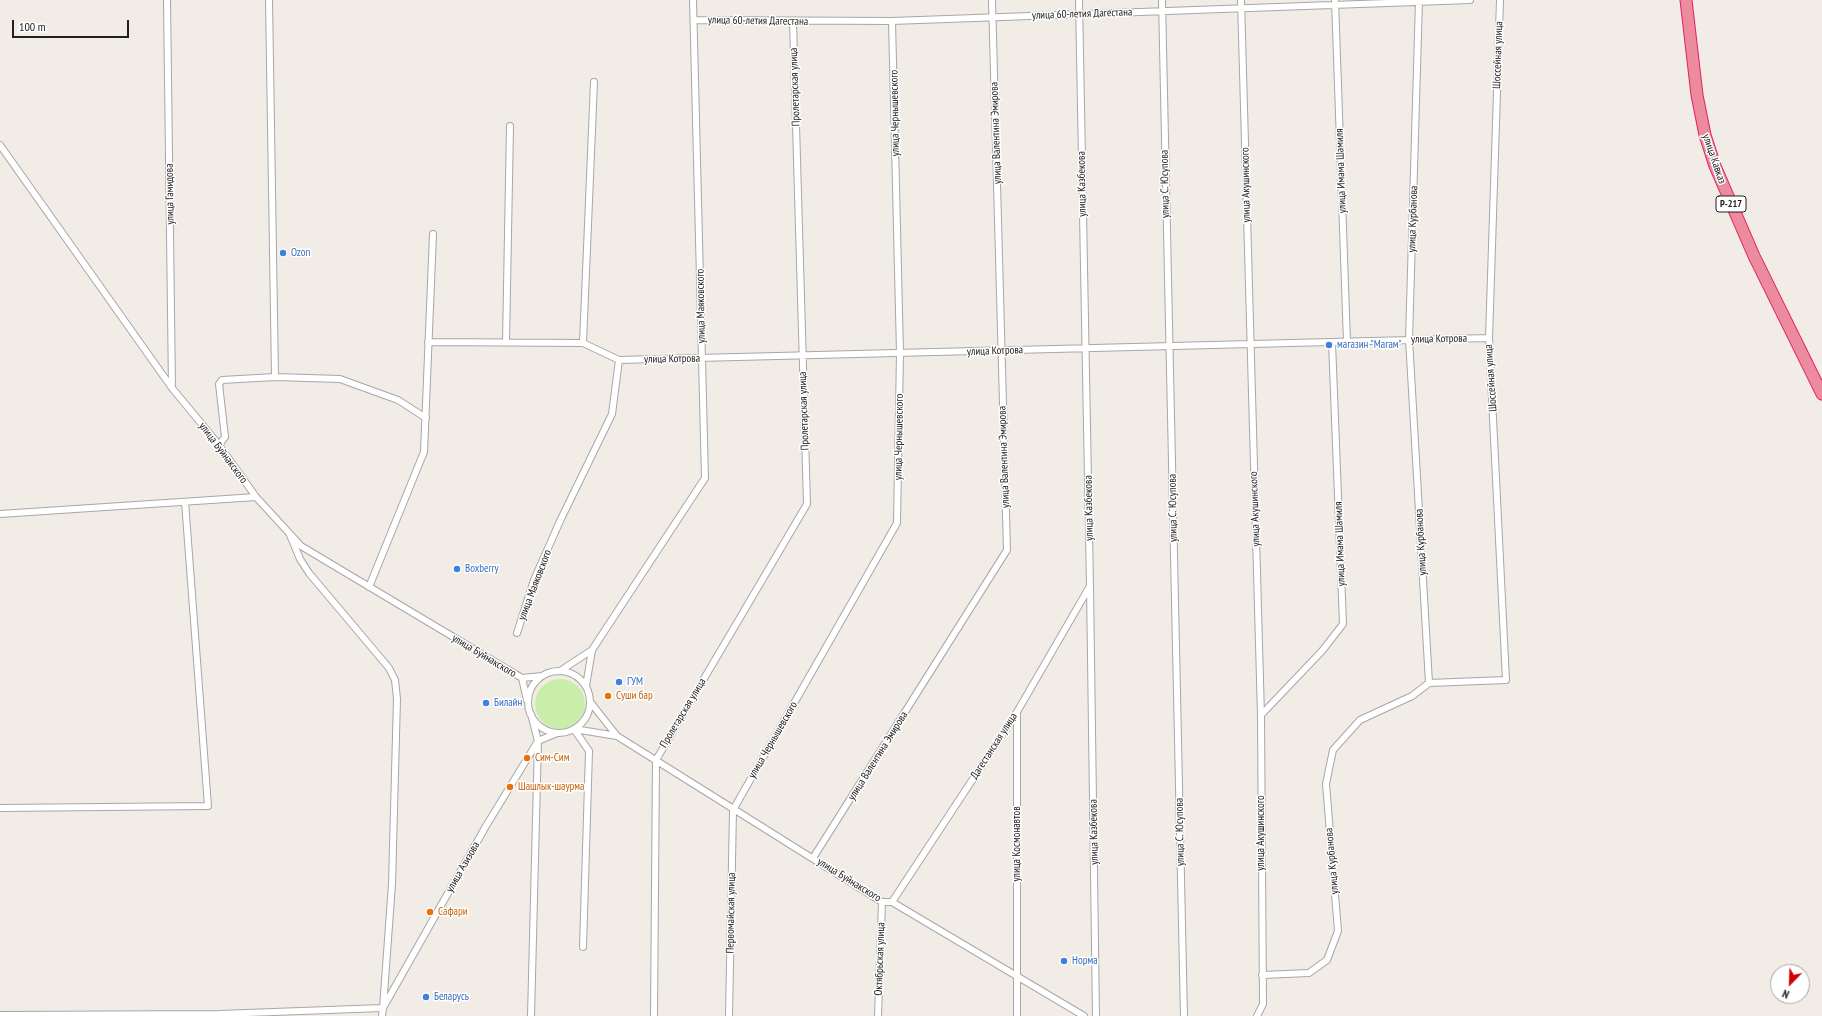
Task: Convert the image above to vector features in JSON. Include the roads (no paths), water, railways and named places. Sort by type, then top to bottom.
[{"type":"highway","name":"улица Кавказ","points":[[1686,0],[1697,95],[1705,134],[1715,166],[1754,256],[1822,394]]},
{"type":"street","name":"улица Гамидова","points":[[168,0],[172,388]]},
{"type":"street","points":[[270,0],[275,377]]},
{"type":"street","name":"улица Маяковского","points":[[592,650],[705,478],[693,0]]},
{"type":"street","name":"улица Валентина Эмирова","points":[[813,858],[1007,550],[992,0]]},
{"type":"street","name":"улица Казбекова","points":[[1079,0],[1096,1016]]},
{"type":"street","name":"улица С. Юсупова","points":[[1162,0],[1184,1016]]},
{"type":"street","name":"улица Акушинского","points":[[1241,0],[1261,716],[1263,1004],[1257,1016]]},
{"type":"street","name":"улица 60-летия Дагестана","points":[[694,20],[892,21],[1242,8],[1335,2],[1470,0]]},
{"type":"street","name":"Шоссейная улица","points":[[1429,684],[1506,680],[1489,338],[1500,0]]},
{"type":"street","name":"улица Курбанова","points":[[1262,975],[1309,973],[1327,960],[1338,932],[1326,784],[1333,750],[1360,720],[1412,696],[1429,684],[1409,339],[1419,1]]},
{"type":"street","name":"улица Имама Шамиля","points":[[1335,2],[1347,342]]},
{"type":"street","name":"Пролетарская улица","points":[[656,760],[807,504],[793,21]]},
{"type":"street","name":"улица Чернышевского","points":[[733,810],[897,523],[900,353],[892,21]]},
{"type":"street","points":[[582,343],[594,82]]},
{"type":"street","points":[[506,342],[510,126]]},
{"type":"street","name":"улица Буйнакского","points":[[0,145],[172,388],[219,446],[256,498],[290,535],[301,546],[522,678]]},
{"type":"street","points":[[369,587],[424,452],[433,234]]},
{"type":"street","name":"улица Котрова","points":[[428,342],[582,343],[619,360],[1489,338]]},
{"type":"street","name":"улица Имама Шамиля","points":[[1261,716],[1322,651],[1343,624],[1332,342]]},
{"type":"street","name":"улица Маяковского","points":[[517,633],[534,580],[560,521],[612,414],[619,360]]},
{"type":"street","points":[[219,446],[225,437],[219,384],[220,381],[275,377],[340,379],[398,400],[426,418]]},
{"type":"street","points":[[0,514],[256,498]]},
{"type":"street","points":[[0,808],[208,806],[185,502]]},
{"type":"street","points":[[0,1015],[219,1015],[383,1008],[392,884],[397,699],[395,680],[389,668],[309,572],[300,558],[290,535]]},
{"type":"street","name":"Дагестанская улица","points":[[892,902],[1017,712],[1090,586]]},
{"type":"street","points":[[560,671],[592,650]]},
{"type":"street","points":[[586,686],[592,650]]},
{"type":"street","points":[[531,1016],[538,741],[522,678],[542,676],[551,672],[560,671],[569,672],[580,678],[586,686],[591,703],[617,736]]},
{"type":"street","points":[[528,704],[529,694],[534,684],[542,676]]},
{"type":"street","points":[[531,714],[537,723],[546,730],[557,733],[565,733],[581,725],[588,715],[591,703]]},
{"type":"street","name":"улица Космонавтов","points":[[1017,712],[1017,1016]]},
{"type":"street","points":[[574,729],[617,736]]},
{"type":"street","points":[[574,729],[589,752],[583,947]]},
{"type":"street","points":[[538,741],[557,733]]},
{"type":"street","name":"улица Буйнакского","points":[[617,736],[882,902],[892,902],[1084,1016]]},
{"type":"street","name":"улица Азизова","points":[[382,1016],[383,1008],[486,826],[538,741]]},
{"type":"street","points":[[654,1016],[656,760]]},
{"type":"street","name":"Первомайская улица","points":[[729,1016],[733,810]]},
{"type":"street","name":"Октябрьская улица","points":[[878,1016],[882,902]]},
{"type":"place","name":"Ozon","points":[[283,253]]},
{"type":"place","name":"магазин \"Магам\"","points":[[1329,345]]},
{"type":"place","name":"Boxberry","points":[[457,569]]},
{"type":"place","name":"ГУМ","points":[[619,682]]},
{"type":"place","name":"Суши бар","points":[[608,696]]},
{"type":"place","name":"Билайн","points":[[486,703]]},
{"type":"place","name":"Сим-Сим","points":[[527,758]]},
{"type":"place","name":"Шашлык-шаурма","points":[[510,787]]},
{"type":"place","name":"Сафари","points":[[430,912]]},
{"type":"place","name":"Норма","points":[[1064,961]]},
{"type":"place","name":"Беларусь","points":[[426,997]]}]
